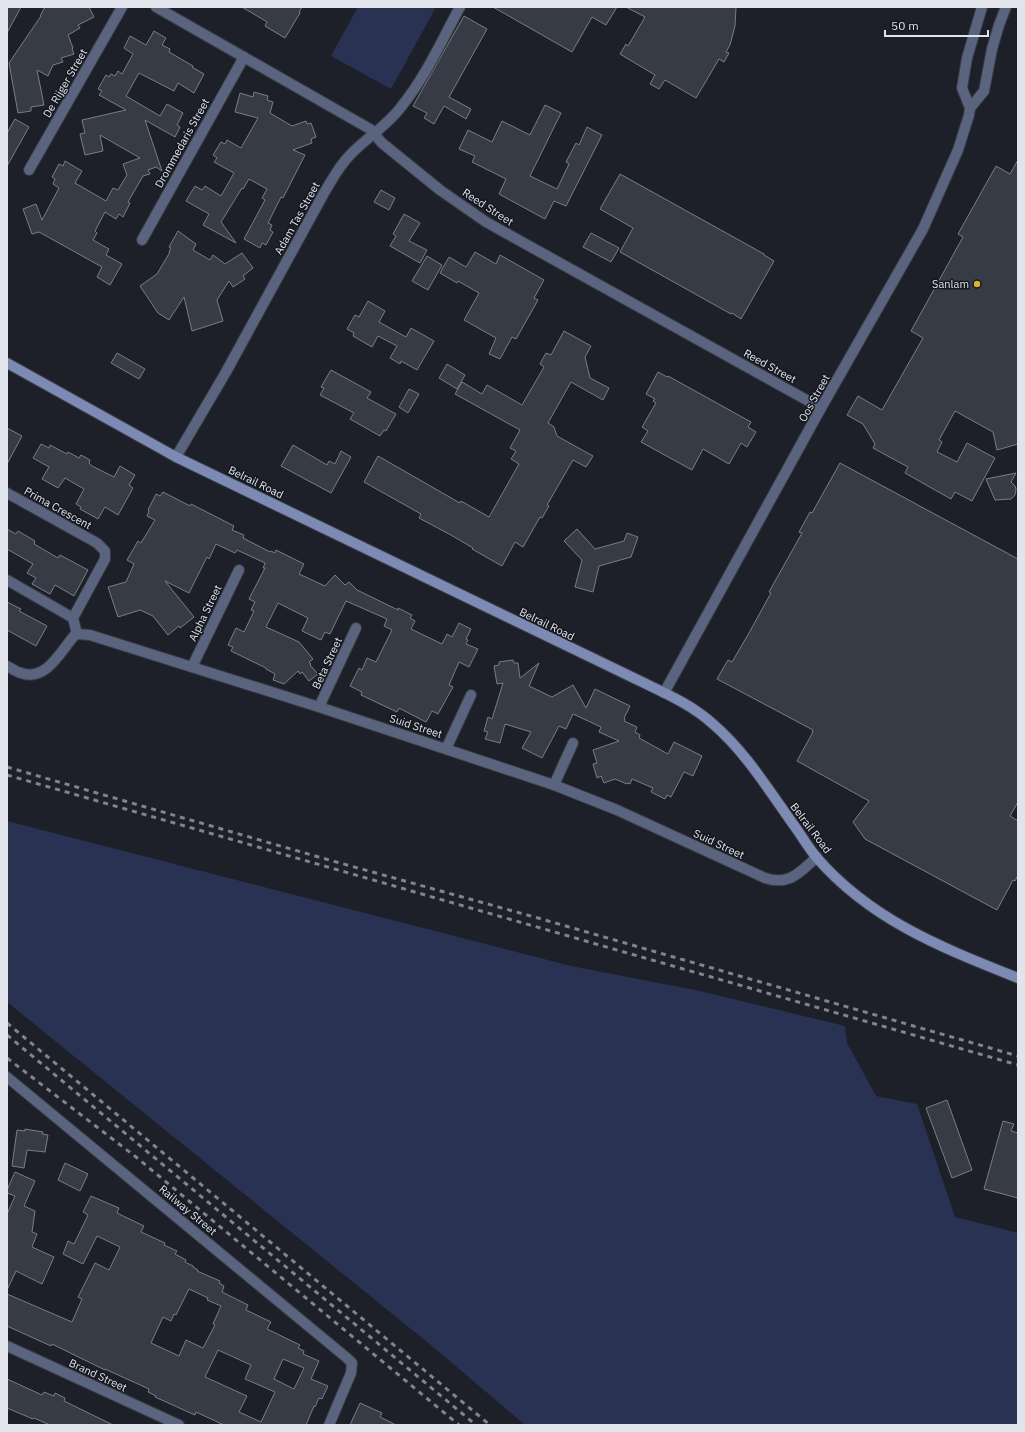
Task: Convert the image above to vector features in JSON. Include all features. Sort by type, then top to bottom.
[{"type":"street","name":"De Rijger Street","points":[[29,170],[122,7]]},
{"type":"street","name":"Reed Street","points":[[156,7],[370,128],[382,143],[440,190],[486,222],[822,408]]},
{"type":"street","name":"Adam Tas Street","points":[[176,457],[226,372],[324,193],[345,160],[393,117],[409,97],[460,7]]},
{"type":"street","points":[[970,108],[962,88],[967,58],[982,7]]},
{"type":"street","name":"Oos Street","points":[[664,692],[923,229],[958,150],[970,108],[984,91],[992,49],[1006,7]]},
{"type":"street","name":"Drommedaris Street","points":[[142,240],[244,57]]},
{"type":"street","name":"Belrail Road","points":[[7,363],[176,457],[664,692],[697,711],[712,723],[742,753],[817,858],[851,891],[894,922],[942,948],[1018,978]]},
{"type":"street","name":"Prima Crescent","points":[[7,493],[97,543],[105,551],[105,559],[73,618]]},
{"type":"street","name":"Alpha Street","points":[[192,667],[239,570]]},
{"type":"street","points":[[7,580],[73,618],[77,634],[45,670],[32,674],[26,674],[20,673],[7,666]]},
{"type":"street","name":"Beta Street","points":[[319,707],[356,628]]},
{"type":"street","name":"Suid Street","points":[[77,634],[95,636],[319,707],[554,785],[617,810],[765,878],[775,881],[782,881],[795,876],[817,858]]},
{"type":"street","points":[[446,749],[471,694]]},
{"type":"street","points":[[554,785],[574,743]]},
{"type":"street","name":"Railway Street","points":[[7,1079],[352,1363],[351,1373],[329,1425]]},
{"type":"street","name":"Brand Street","points":[[7,1346],[179,1425]]},
{"type":"shaded area","points":[[358,7],[436,7],[391,89],[331,56]]},
{"type":"shaded area","points":[[7,821],[571,966],[700,991],[845,1026],[847,1043],[876,1096],[917,1104],[955,1217],[1018,1233],[1018,1425],[525,1425],[432,1346],[7,1002]]},
{"type":"building","points":[[7,7],[21,7],[7,33]]},
{"type":"building","points":[[45,7],[89,7],[94,17],[78,25],[80,28],[68,35],[74,54],[61,58],[63,62],[53,65],[48,76],[37,70],[44,105],[31,107],[31,111],[18,113],[9,63],[41,16]]},
{"type":"building","points":[[242,7],[302,7],[285,38],[265,26],[267,22]]},
{"type":"building","points":[[493,7],[617,7],[606,25],[592,17],[572,52]]},
{"type":"building","points":[[626,7],[736,7],[735,26],[730,45],[726,52],[729,53],[724,62],[719,59],[696,98],[665,80],[659,89],[650,84],[655,75],[620,54],[626,44],[628,46],[645,17]]},
{"type":"building","points":[[464,16],[487,29],[449,97],[471,109],[466,119],[444,106],[434,124],[424,118],[427,113],[413,106]]},
{"type":"building","points":[[154,31],[166,38],[162,45],[170,49],[169,52],[204,74],[194,93],[178,83],[174,91],[139,73],[126,96],[160,116],[167,104],[183,113],[177,125],[180,127],[175,137],[145,120],[162,171],[156,167],[148,170],[150,174],[143,176],[128,202],[130,203],[123,217],[119,214],[116,219],[105,212],[95,231],[97,233],[93,240],[109,249],[106,255],[122,264],[110,285],[97,277],[102,267],[39,232],[32,234],[23,209],[36,204],[42,220],[59,188],[53,184],[55,179],[52,177],[59,164],[63,166],[65,161],[82,171],[75,183],[106,201],[113,188],[118,190],[127,175],[123,164],[140,158],[100,135],[103,151],[85,155],[80,134],[85,133],[82,120],[126,110],[99,95],[102,91],[98,89],[106,75],[109,77],[111,74],[115,76],[118,71],[122,74],[133,54],[124,48],[130,36],[146,45]]},
{"type":"building","points":[[254,92],[268,96],[267,100],[273,102],[270,113],[292,126],[306,121],[307,124],[311,123],[316,137],[311,139],[312,143],[293,150],[305,155],[283,198],[281,197],[268,223],[272,225],[270,230],[273,232],[266,245],[262,243],[260,248],[244,239],[265,200],[262,198],[267,189],[249,179],[221,222],[236,243],[203,225],[209,214],[186,201],[195,186],[202,190],[205,186],[221,196],[234,173],[214,162],[217,158],[213,155],[221,142],[225,144],[227,140],[241,148],[258,118],[235,112],[240,93],[253,97]]},
{"type":"building","points":[[545,105],[561,113],[530,176],[557,189],[569,164],[566,162],[576,143],[579,145],[587,127],[602,135],[566,206],[554,201],[545,219],[499,194],[506,179],[472,162],[475,156],[459,149],[468,130],[492,142],[502,121],[530,135]]},
{"type":"building","points":[[15,119],[29,127],[7,166],[7,133]]},
{"type":"building","name":"Sanlam","points":[[1018,160],[1018,444],[997,450],[993,432],[955,411],[939,440],[942,442],[937,452],[957,462],[967,443],[995,458],[972,501],[955,492],[951,499],[905,473],[908,467],[873,448],[875,444],[863,424],[847,415],[858,396],[882,410],[923,338],[911,331],[963,237],[958,234],[996,166],[1010,174]]},
{"type":"building","points":[[620,174],[774,261],[741,319],[620,252],[633,228],[600,209]]},
{"type":"building","points":[[381,190],[395,198],[389,210],[374,202]]},
{"type":"building","points":[[404,214],[420,223],[409,241],[427,250],[420,263],[390,246],[396,236],[393,234]]},
{"type":"building","points":[[178,231],[196,244],[193,250],[210,260],[213,255],[225,264],[242,253],[253,268],[243,276],[245,279],[233,287],[229,281],[217,300],[223,321],[192,331],[184,297],[169,320],[158,313],[140,286],[157,274],[170,252],[171,248],[169,247]]},
{"type":"building","points":[[591,233],[619,248],[611,262],[583,247]]},
{"type":"building","points":[[475,252],[496,264],[500,255],[544,280],[534,298],[538,300],[516,339],[512,337],[500,359],[489,354],[496,338],[464,320],[479,293],[440,273],[449,257],[466,267]]},
{"type":"building","points":[[427,256],[442,265],[428,290],[412,281]]},
{"type":"building","points":[[368,301],[385,311],[379,322],[406,337],[411,328],[434,341],[417,370],[401,361],[400,364],[390,358],[397,346],[378,336],[372,347],[353,336],[354,333],[347,329],[355,315],[359,317]]},
{"type":"building","points":[[564,331],[591,346],[585,357],[590,378],[609,388],[603,400],[571,382],[548,423],[554,427],[557,436],[593,456],[586,467],[573,460],[547,505],[549,506],[542,518],[540,517],[523,547],[515,542],[502,566],[451,535],[419,518],[421,514],[364,482],[378,456],[460,503],[461,501],[489,517],[519,464],[511,459],[516,451],[510,448],[520,430],[455,394],[462,382],[482,394],[487,385],[522,405],[544,367],[540,364],[546,353],[551,355]]},
{"type":"building","points":[[117,353],[145,369],[139,379],[111,363]]},
{"type":"building","points":[[447,364],[465,375],[457,389],[439,378]]},
{"type":"building","points":[[331,370],[371,392],[367,398],[396,414],[386,431],[384,430],[380,436],[350,419],[354,413],[320,395],[324,388],[321,387]]},
{"type":"building","points":[[658,372],[667,377],[668,376],[751,422],[748,427],[756,432],[747,447],[741,443],[729,464],[703,449],[692,470],[641,442],[648,431],[642,427],[656,403],[653,401],[655,399],[646,394]]},
{"type":"building","points":[[409,389],[419,394],[408,413],[399,407]]},
{"type":"building","points":[[7,428],[22,436],[7,464]]},
{"type":"building","points":[[41,444],[49,448],[50,445],[67,454],[68,452],[79,458],[81,455],[90,460],[89,463],[92,466],[114,477],[120,466],[135,475],[129,485],[133,488],[118,515],[105,507],[98,519],[80,509],[81,507],[76,504],[84,489],[65,478],[58,488],[42,479],[49,467],[33,458]]},
{"type":"building","points":[[293,445],[327,465],[329,461],[335,464],[341,451],[351,457],[331,493],[281,466]]},
{"type":"building","points":[[840,463],[1018,559],[1018,802],[1010,816],[1018,821],[1018,875],[1015,881],[1013,880],[997,910],[865,839],[853,822],[869,801],[797,761],[813,730],[717,679],[728,660],[732,662],[749,633],[771,593],[769,592],[802,533],[799,532],[810,512],[812,513]]},
{"type":"building","points":[[1016,473],[1011,482],[1016,489],[1015,495],[1011,499],[995,500],[986,479]]},
{"type":"building","points":[[163,492],[190,506],[191,504],[234,526],[232,530],[244,535],[243,538],[270,552],[275,553],[276,550],[304,564],[299,574],[325,586],[335,575],[345,585],[349,582],[357,590],[398,610],[398,608],[412,615],[410,618],[415,621],[411,629],[442,644],[447,634],[452,637],[459,623],[471,629],[466,639],[468,640],[466,644],[478,649],[469,667],[459,662],[449,685],[453,687],[438,714],[432,711],[426,722],[399,708],[397,712],[361,695],[362,692],[350,686],[359,668],[362,670],[367,658],[376,662],[392,630],[384,626],[387,619],[346,601],[330,634],[325,632],[321,640],[302,631],[308,618],[278,603],[266,627],[299,642],[313,659],[309,662],[311,664],[310,665],[318,674],[309,681],[302,672],[300,674],[298,671],[284,684],[273,680],[275,674],[231,651],[233,647],[228,645],[236,628],[244,632],[254,611],[251,610],[255,602],[249,599],[265,568],[263,568],[265,563],[237,550],[235,553],[216,544],[209,559],[207,557],[189,593],[165,581],[194,617],[168,635],[153,616],[140,610],[118,617],[108,587],[126,582],[134,564],[127,560],[138,541],[141,543],[155,520],[147,516],[148,510],[156,494],[160,496]]},
{"type":"building","points":[[7,529],[16,534],[18,531],[35,541],[34,544],[58,558],[60,555],[88,570],[74,596],[55,585],[50,594],[32,584],[36,578],[27,573],[33,564],[7,549]]},
{"type":"building","points":[[577,529],[595,549],[624,541],[627,533],[638,537],[631,557],[599,566],[593,592],[575,587],[582,560],[564,541]]},
{"type":"building","points":[[7,602],[21,609],[19,611],[47,626],[36,646],[7,630]]},
{"type":"building","points":[[513,660],[514,663],[518,663],[520,678],[539,663],[529,686],[552,697],[573,685],[586,708],[595,689],[630,706],[624,721],[637,727],[635,732],[640,735],[639,738],[668,754],[674,742],[702,756],[693,776],[684,772],[671,797],[667,795],[665,799],[651,792],[653,788],[632,779],[630,784],[615,779],[604,783],[601,776],[597,778],[593,764],[597,763],[593,750],[619,741],[599,732],[601,727],[573,714],[566,729],[559,726],[542,758],[522,748],[531,732],[505,724],[500,743],[485,739],[488,732],[484,731],[488,717],[492,719],[503,683],[497,684],[494,666],[499,665],[499,662]]},
{"type":"building","points":[[947,1100],[972,1170],[952,1178],[926,1108]]},
{"type":"building","points":[[1003,1121],[1014,1124],[1011,1131],[1018,1133],[1018,1198],[984,1189]]},
{"type":"building","points":[[25,1129],[43,1132],[42,1134],[48,1135],[45,1152],[27,1150],[24,1168],[12,1166],[17,1130],[25,1131]]},
{"type":"building","points":[[65,1163],[88,1174],[80,1191],[58,1180]]},
{"type":"building","points":[[15,1172],[35,1181],[24,1206],[35,1211],[32,1232],[37,1234],[32,1247],[54,1257],[42,1284],[16,1271],[7,1290],[7,1214],[15,1196],[7,1193],[7,1190]]},
{"type":"building","points":[[91,1196],[119,1208],[117,1213],[144,1226],[141,1232],[165,1243],[164,1245],[177,1251],[175,1254],[186,1260],[185,1262],[193,1266],[198,1270],[197,1271],[220,1281],[219,1283],[224,1286],[222,1292],[248,1305],[246,1310],[271,1322],[267,1329],[300,1345],[298,1348],[304,1351],[303,1354],[319,1361],[311,1379],[328,1386],[322,1399],[319,1398],[315,1407],[314,1406],[306,1425],[224,1425],[196,1412],[195,1415],[155,1397],[156,1396],[148,1392],[149,1389],[105,1370],[52,1344],[51,1346],[7,1326],[7,1294],[72,1322],[82,1299],[78,1297],[95,1263],[109,1270],[120,1247],[97,1236],[83,1264],[63,1254],[68,1241],[74,1244],[88,1215],[83,1212]],"holes":[[[189,1289],[208,1298],[207,1300],[221,1306],[213,1324],[215,1325],[203,1348],[186,1340],[179,1356],[151,1343],[163,1317],[171,1321],[174,1314],[176,1315]],[[218,1350],[251,1365],[245,1379],[275,1392],[261,1422],[239,1412],[247,1396],[205,1377]],[[283,1359],[304,1368],[294,1389],[274,1379]]]},
{"type":"building","points":[[7,1379],[42,1395],[44,1392],[54,1396],[55,1393],[65,1398],[64,1401],[113,1425],[50,1425],[7,1408]]},
{"type":"building","points":[[360,1403],[382,1413],[380,1417],[396,1425],[350,1425]]},
{"type":"railway","points":[[7,767],[1018,1056]]},
{"type":"railway","points":[[7,775],[1018,1065]]},
{"type":"railway","points":[[7,1023],[490,1425]]},
{"type":"railway","points":[[7,1035],[476,1425]]},
{"type":"railway","points":[[7,1058],[136,1157],[459,1425]]},
{"type":"place","name":"Sanlam","points":[[977,284]]}]
